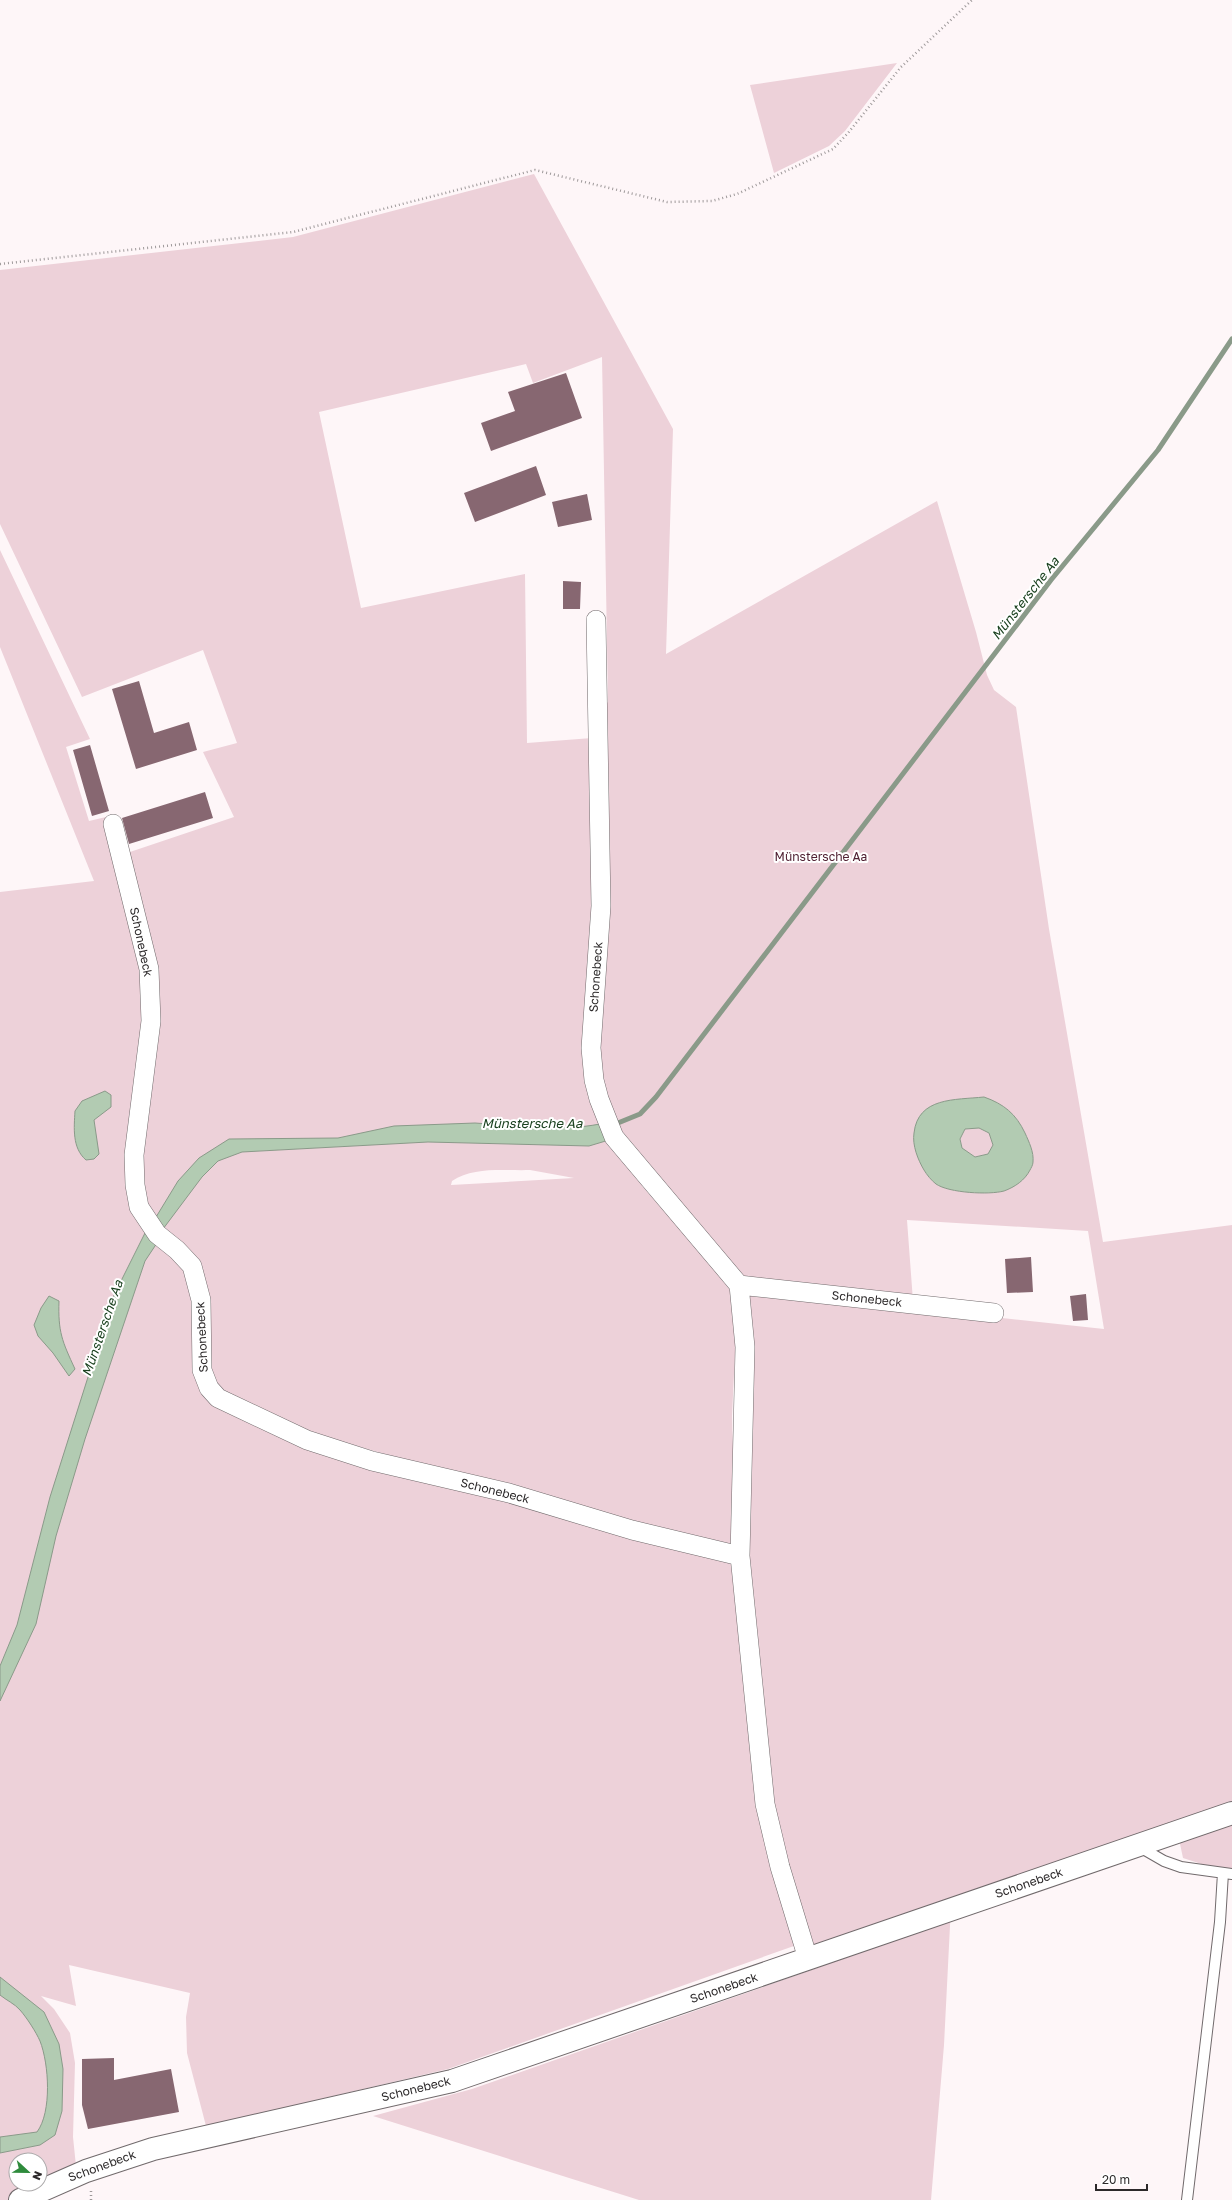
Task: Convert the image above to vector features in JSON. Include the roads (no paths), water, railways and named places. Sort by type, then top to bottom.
[{"type":"street","name":"Schonebeck","points":[[596,620],[601,906],[591,1048],[594,1080],[598,1099],[614,1137],[739,1285],[994,1314]]},
{"type":"street","name":"Schonebeck","points":[[113,824],[149,969],[151,1021],[134,1155],[135,1185],[139,1207],[157,1234],[177,1250],[192,1266],[201,1300],[202,1370],[208,1388],[218,1398],[307,1440],[372,1461],[509,1493],[632,1530],[740,1556]]},
{"type":"street","points":[[739,1285],[744,1347],[740,1556],[765,1804],[780,1867],[808,1959]]},
{"type":"street","name":"Schonebeck","points":[[20,2200],[86,2171],[153,2149],[452,2081],[1232,1813]]},
{"type":"lane","points":[[1138,1846],[1164,1861],[1175,1865],[1227,1873],[1187,2200]]},
{"type":"waterway","name":"Münstersche Aa","points":[[613,1125],[640,1114],[656,1097],[1051,580],[1158,450],[1232,339]]}]
